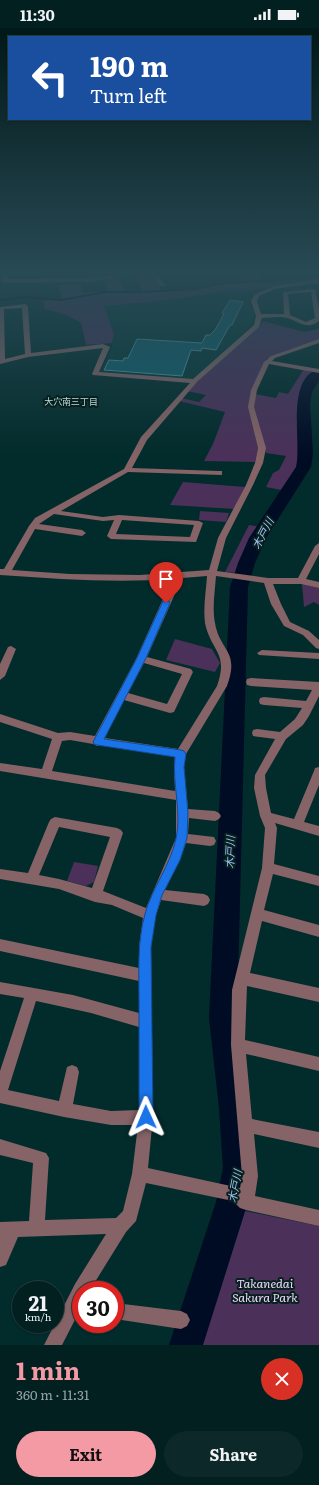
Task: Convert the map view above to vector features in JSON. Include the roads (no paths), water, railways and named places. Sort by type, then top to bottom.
[{"type":"street","points":[[1,334],[1,361],[28,355],[103,346],[107,347],[95,374],[195,381]]},
{"type":"street","points":[[27,334],[28,355]]},
{"type":"street","points":[[247,334],[195,381],[144,439],[127,470],[38,520],[4,571],[70,577],[140,578],[212,573],[268,581],[301,581],[319,585]]},
{"type":"street","points":[[86,1281],[120,1226],[130,1215],[140,1174],[146,1117],[144,1022],[145,947],[150,915],[157,894],[174,860],[182,838],[183,813],[179,767],[181,754],[222,686],[227,674],[227,661],[210,622],[212,573],[216,554],[222,538],[249,486],[262,450],[253,412],[250,407],[254,390],[267,362],[273,357],[319,341]]},
{"type":"street","points":[[267,362],[319,371]]},
{"type":"street","points":[[127,470],[219,473]]},
{"type":"street","points":[[54,512],[103,518],[119,517],[199,523],[193,540],[110,536],[119,517]]},
{"type":"street","points":[[33,526],[82,533]]},
{"type":"street","points":[[301,581],[318,550]]},
{"type":"street","points":[[97,742],[141,658],[178,576]]},
{"type":"street","points":[[268,581],[276,604],[287,624],[306,633],[319,646]]},
{"type":"street","points":[[0,676],[11,649]]},
{"type":"street","points":[[262,653],[319,656]]},
{"type":"street","points":[[121,695],[170,709],[188,672],[141,658]]},
{"type":"street","points":[[237,1196],[250,1176],[238,1045],[239,990],[268,868],[271,828],[266,816],[260,788],[260,776],[282,736],[305,714],[318,687],[251,682]]},
{"type":"street","points":[[264,701],[309,705]]},
{"type":"street","points":[[0,718],[58,737],[70,736],[97,742],[181,754]]},
{"type":"street","points":[[257,733],[282,736]]},
{"type":"street","points":[[46,774],[58,737]]},
{"type":"street","points":[[0,767],[181,796]]},
{"type":"street","points":[[297,824],[319,772]]},
{"type":"street","points":[[183,813],[215,816]]},
{"type":"street","points":[[266,816],[319,831]]},
{"type":"street","points":[[31,880],[55,822],[116,833],[95,896]]},
{"type":"street","points":[[182,838],[210,842]]},
{"type":"street","points":[[268,868],[319,881]]},
{"type":"street","points":[[0,874],[59,884],[95,896],[113,900],[150,915]]},
{"type":"street","points":[[157,894],[204,900]]},
{"type":"street","points":[[257,914],[319,931]]},
{"type":"street","points":[[0,945],[145,976]]},
{"type":"street","points":[[241,978],[319,995]]},
{"type":"street","points":[[0,988],[32,993],[102,1008],[144,1022]]},
{"type":"street","points":[[32,993],[0,1094],[64,1110],[111,1118],[146,1117]]},
{"type":"street","points":[[238,1045],[319,1064]]},
{"type":"street","points":[[64,1110],[72,1072]]},
{"type":"street","points":[[246,1125],[319,1140]]},
{"type":"street","points":[[0,1147],[40,1158],[37,1229]]},
{"type":"street","points":[[140,1174],[237,1196],[319,1218]]},
{"type":"street","points":[[0,1260],[7,1230],[120,1226]]},
{"type":"street","points":[[124,1312],[181,1320]]},
{"type":"street","points":[[53,1345],[72,1314]]},
{"type":"waterway","name":"木戸川","points":[[186,1345],[232,1202],[238,1168],[234,1108],[223,1018],[239,587],[257,538],[303,467],[305,453],[303,404],[305,392],[310,382],[319,373]]},
{"type":"district","name":"大穴南三丁目","points":[[71,401]]},
{"type":"park label","name":"Takanedai Sakura Park","points":[[265,1290]]}]
